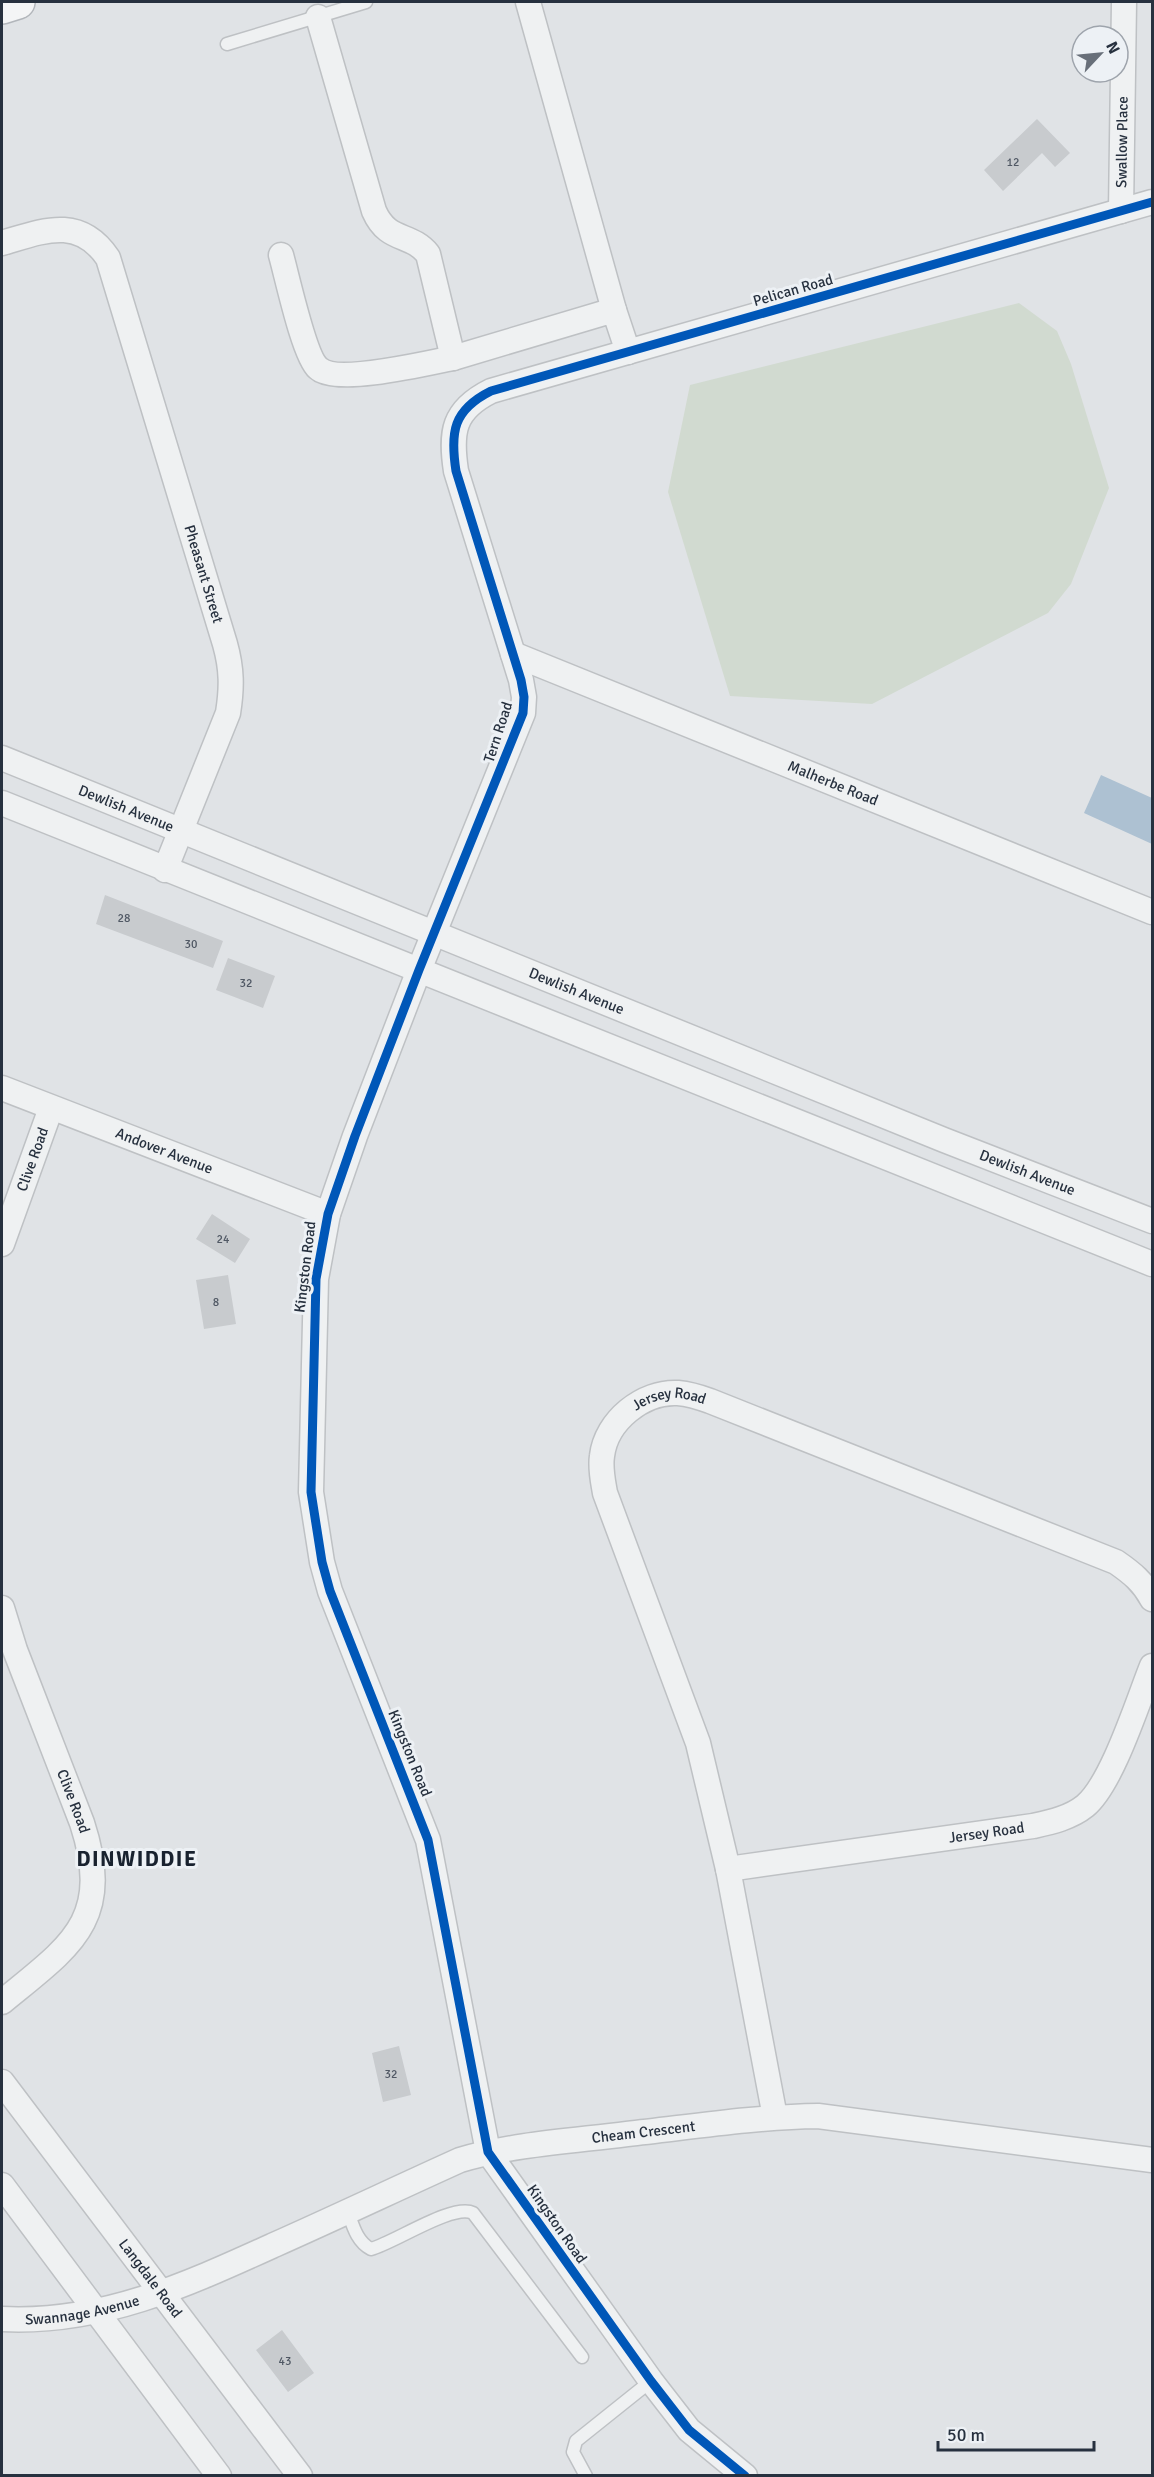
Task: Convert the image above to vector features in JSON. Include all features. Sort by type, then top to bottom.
[{"type":"highway","points":[[2,7],[18,2]]},
{"type":"street","points":[[528,2],[628,352]]},
{"type":"street","name":"Swallow Place","points":[[1121,211],[1125,2]]},
{"type":"street","points":[[318,17],[374,211],[386,230],[423,247],[428,254],[453,358]]},
{"type":"street","name":"Pelican Road","points":[[455,426],[468,404],[491,391],[1152,202]]},
{"type":"street","name":"Pheasant Street","points":[[2,243],[57,229],[89,237],[101,248],[115,276],[231,666],[232,688],[228,713],[165,870]]},
{"type":"street","points":[[281,255],[309,354],[318,369],[327,374],[385,371],[453,358],[615,310]]},
{"type":"street","name":"Tern Road","points":[[419,970],[523,713],[524,697],[513,654],[456,471],[453,451],[455,426]]},
{"type":"street","name":"Malherbe Road","points":[[513,654],[1152,912]]},
{"type":"street","name":"Dewlish Avenue","points":[[2,758],[944,1140],[1152,1221]]},
{"type":"street","points":[[2,803],[1152,1264]]},
{"type":"street","name":"Kingston Road","points":[[419,970],[355,1136],[328,1214],[316,1279],[314,1321],[311,1492],[315,1528],[330,1591],[428,1840],[488,2152],[651,2381],[689,2430],[745,2475]]},
{"type":"street","points":[[578,1034],[593,997]]},
{"type":"street","name":"Andover Avenue","points":[[2,1088],[328,1214]]},
{"type":"street","name":"Clive Road","points":[[2,1244],[51,1108]]},
{"type":"street","points":[[928,1173],[944,1140]]},
{"type":"street","name":"Jersey Road","points":[[775,2117],[728,1869],[698,1743],[605,1493],[601,1472],[602,1454],[614,1424],[641,1403],[658,1396],[676,1393],[710,1401],[1116,1562],[1146,1587],[1152,1599]]},
{"type":"street","name":"Clive Road","points":[[2,1608],[15,1650],[82,1823],[90,1848],[93,1871],[92,1896],[75,1938],[62,1953],[2,2002]]},
{"type":"street","name":"Jersey Road","points":[[728,1869],[1033,1826],[1071,1814],[1084,1806],[1097,1793],[1108,1775],[1152,1666]]},
{"type":"street","name":"Langdale Road","points":[[2,2082],[300,2475]]},
{"type":"street","name":"Cheam Crescent","points":[[162,2294],[460,2160],[488,2152],[775,2117],[818,2116],[1152,2160]]},
{"type":"street","points":[[2,2185],[219,2475]]},
{"type":"street","name":"Swannage Avenue","points":[[2,2319],[36,2321],[96,2313],[162,2294]]},
{"type":"lane","points":[[227,44],[366,2]]},
{"type":"lane","points":[[348,2212],[358,2237],[363,2245],[371,2249],[451,2213],[468,2211],[473,2213],[582,2356]]},
{"type":"lane","points":[[586,2475],[573,2452],[576,2441],[651,2381]]},
{"type":"shaded area","points":[[1019,303],[1057,331],[1071,364],[1109,488],[1071,584],[1048,613],[872,704],[730,696],[668,492],[690,385]]},
{"type":"water","points":[[1101,775],[1152,798],[1152,844],[1084,813]]},
{"type":"building","points":[[1037,119],[1070,153],[1055,167],[1042,153],[1003,191],[984,170]]},
{"type":"building","points":[[105,895],[223,941],[213,968],[96,924]]},
{"type":"building","points":[[228,958],[275,976],[263,1008],[216,990]]},
{"type":"building","points":[[212,1214],[250,1239],[235,1263],[196,1239]]},
{"type":"building","points":[[228,1275],[236,1324],[204,1329],[196,1280]]},
{"type":"building","points":[[399,2046],[411,2095],[383,2102],[372,2053]]},
{"type":"building","points":[[282,2330],[314,2373],[288,2392],[256,2350]]},
{"type":"cycle path","points":[[745,2476],[689,2430],[651,2381],[488,2152],[428,1840],[330,1591],[322,1562],[311,1492],[316,1279],[328,1214],[355,1136],[419,970],[523,713],[524,697],[521,680],[456,471],[454,434],[462,414],[478,398],[491,391],[1152,202]]},
{"type":"district","name":"DINWIDDIE","points":[[137,1859]]}]
